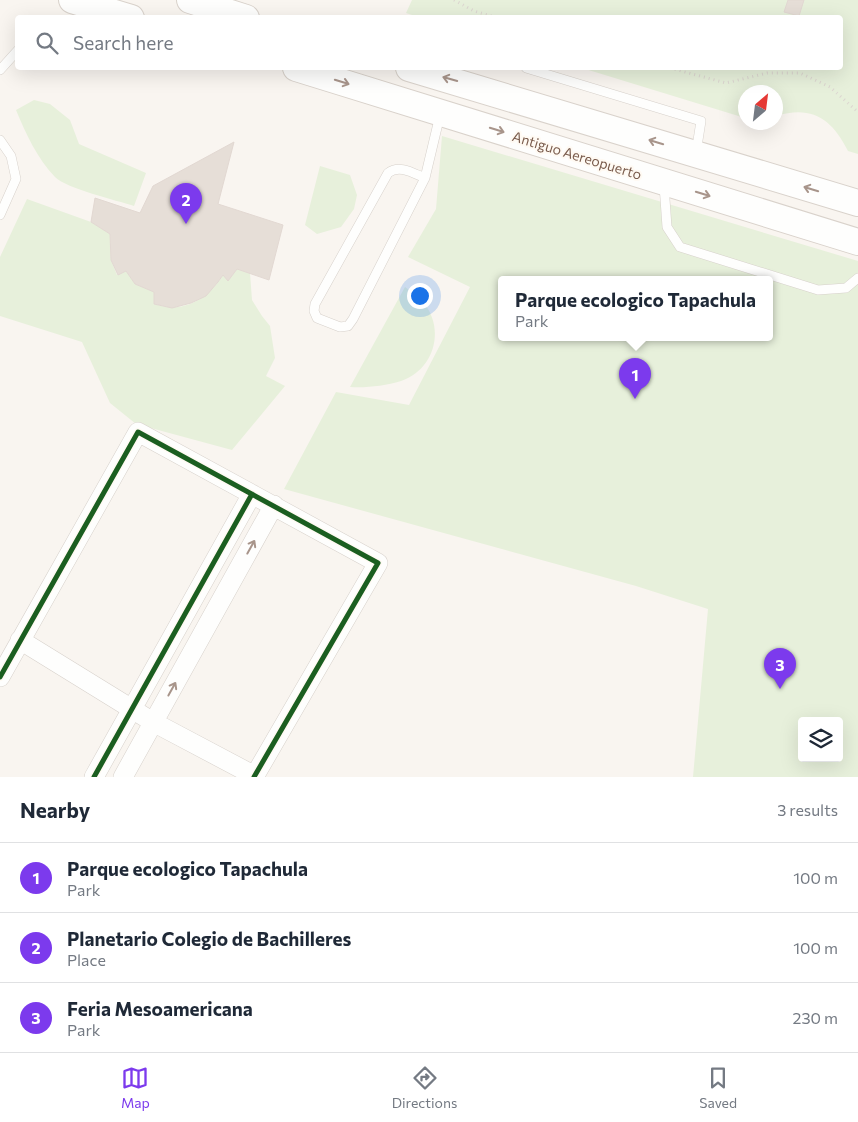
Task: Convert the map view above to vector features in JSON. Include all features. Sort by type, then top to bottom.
[{"type":"main road","points":[[190,0],[237,15]]},
{"type":"main road","name":"Antiguo Aereopuerto","points":[[303,70],[858,242]]},
{"type":"main road","points":[[420,70],[858,203]]},
{"type":"street","points":[[0,677],[20,640],[138,432],[378,563],[254,776],[153,722],[20,640]]},
{"type":"street","points":[[94,777],[252,494]]},
{"type":"street","points":[[123,777],[274,505]]},
{"type":"lane","points":[[0,70],[15,53]]},
{"type":"lane","points":[[533,70],[701,121],[696,154]]},
{"type":"lane","points":[[425,178],[401,169],[393,169],[388,173],[315,304],[314,311],[317,318],[340,327],[348,326],[425,178],[441,112]]},
{"type":"lane","points":[[0,140],[11,156],[16,179],[0,215]]},
{"type":"lane","points":[[663,182],[668,227],[680,247],[818,290],[846,288],[858,278]]},
{"type":"path","points":[[454,0],[489,15]]},
{"type":"path","points":[[677,70],[726,83],[767,73],[800,72],[830,87],[858,112]]},
{"type":"green space","points":[[412,0],[858,0],[858,154],[848,151],[835,130],[820,117],[800,112],[783,114],[783,85],[738,85],[738,116],[589,70],[843,70],[843,15],[412,15],[406,13]]},
{"type":"green space","points":[[34,100],[50,104],[70,120],[79,144],[146,173],[134,206],[70,186],[55,177],[37,154],[16,110]]},
{"type":"green space","points":[[442,136],[858,261],[858,777],[693,777],[708,609],[636,586],[284,489],[336,392],[409,405],[470,287],[408,257],[436,209]]},
{"type":"green space","points":[[320,166],[350,175],[357,195],[354,209],[341,227],[317,234],[305,225]]},
{"type":"green space","points":[[27,199],[91,222],[110,234],[111,260],[117,275],[126,271],[135,284],[154,292],[154,304],[170,307],[186,305],[208,293],[223,275],[228,281],[237,269],[250,273],[252,300],[270,326],[275,358],[266,376],[285,386],[232,450],[136,424],[110,403],[82,342],[0,316],[0,257]]},
{"type":"green space","points":[[405,287],[423,302],[434,324],[435,336],[429,358],[422,368],[412,376],[401,381],[376,386],[350,387]]},
{"type":"building","points":[[788,0],[804,0],[799,15],[784,12]]},
{"type":"building","points":[[234,142],[218,204],[283,225],[269,280],[237,269],[228,281],[223,275],[206,296],[191,303],[172,308],[154,304],[154,292],[135,284],[126,271],[118,275],[111,260],[110,234],[91,222],[95,198],[140,213],[153,186]]},
{"type":"cycle path","points":[[0,677],[138,432],[378,563],[254,777]]},
{"type":"cycle path","points":[[94,777],[252,494]]},
{"type":"place","name":"Planetario Colegio de Bachilleres","points":[[186,224]]},
{"type":"place","name":"Parque ecologico Tapachula","points":[[635,399]]},
{"type":"place","name":"Feria Mesoamericana","points":[[780,689]]}]
